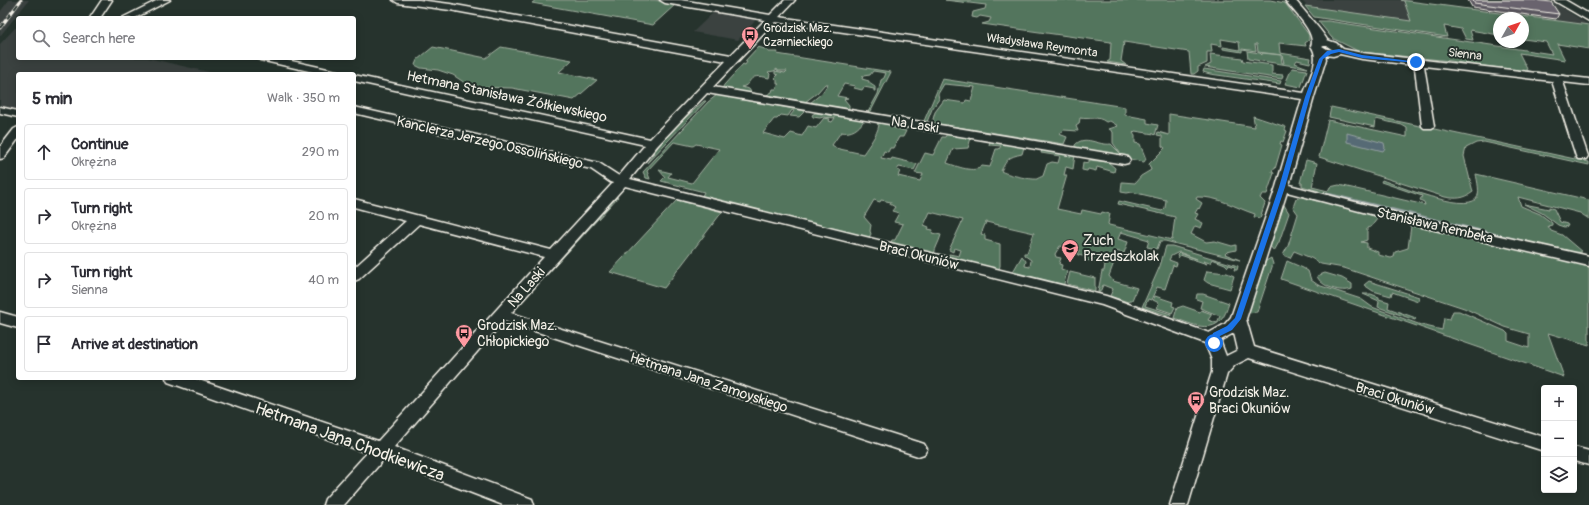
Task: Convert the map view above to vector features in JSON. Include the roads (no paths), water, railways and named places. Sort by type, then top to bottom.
[{"type":"street","points":[[96,16],[107,0]]},
{"type":"street","points":[[131,16],[165,0]]},
{"type":"street","points":[[398,0],[450,7],[734,59]]},
{"type":"street","name":"Władysława Reymonta","points":[[665,0],[773,19],[1308,97]]},
{"type":"street","name":"Na Laski","points":[[332,505],[554,255],[622,181],[653,143],[790,0]]},
{"type":"street","points":[[1179,505],[1220,372],[1217,340],[1233,326],[1238,319],[1282,187],[1308,97],[1325,47],[1290,0]]},
{"type":"street","points":[[1558,0],[1589,18]]},
{"type":"street","name":"Sienna","points":[[1325,47],[1362,56],[1589,82]]},
{"type":"street","points":[[273,60],[328,72]]},
{"type":"street","points":[[1416,62],[1420,68],[1428,126]]},
{"type":"street","name":"Hetmana Stanisława Żółkiewskiego","points":[[356,78],[653,143]]},
{"type":"street","points":[[1556,78],[1582,156]]},
{"type":"street","name":"Na Laski","points":[[706,89],[1124,160]]},
{"type":"street","points":[[0,110],[16,114]]},
{"type":"street","name":"Kanclerza Jerzego Ossolińskiego","points":[[356,110],[595,166],[614,179],[622,181]]},
{"type":"street","points":[[0,155],[16,134]]},
{"type":"street","name":"Braci Okuniów","points":[[622,181],[1106,301],[1217,340],[1227,354],[1242,349],[1541,443]]},
{"type":"street","name":"Stanisława Rembeka","points":[[1282,187],[1406,219],[1589,261]]},
{"type":"street","points":[[356,204],[554,255]]},
{"type":"street","points":[[356,274],[415,220]]},
{"type":"street","name":"Hetmana Jana Zamoyskiego","points":[[501,315],[918,449]]},
{"type":"street","points":[[0,317],[16,322]]},
{"type":"street","points":[[1220,372],[1242,349],[1238,319]]},
{"type":"street","name":"Hetmana Jana Chodkiewicza","points":[[180,380],[381,450],[525,505]]},
{"type":"street","points":[[1577,455],[1589,458]]},
{"type":"water","points":[[1347,133],[1384,143],[1385,148],[1383,151],[1347,142]]},
{"type":"waterway","points":[[1325,194],[1524,242]]},
{"type":"railway","points":[[0,28],[21,0]]},
{"type":"place","name":"Grodzisk Maz. Czarnieckiego","points":[[750,50]]},
{"type":"place","name":"Zuch Przedszkolak","points":[[1070,263]]},
{"type":"place","name":"Grodzisk Maz. Chłopickiego","points":[[464,348]]},
{"type":"place","name":"Grodzisk Maz. Braci Okuniów","points":[[1196,415]]}]
